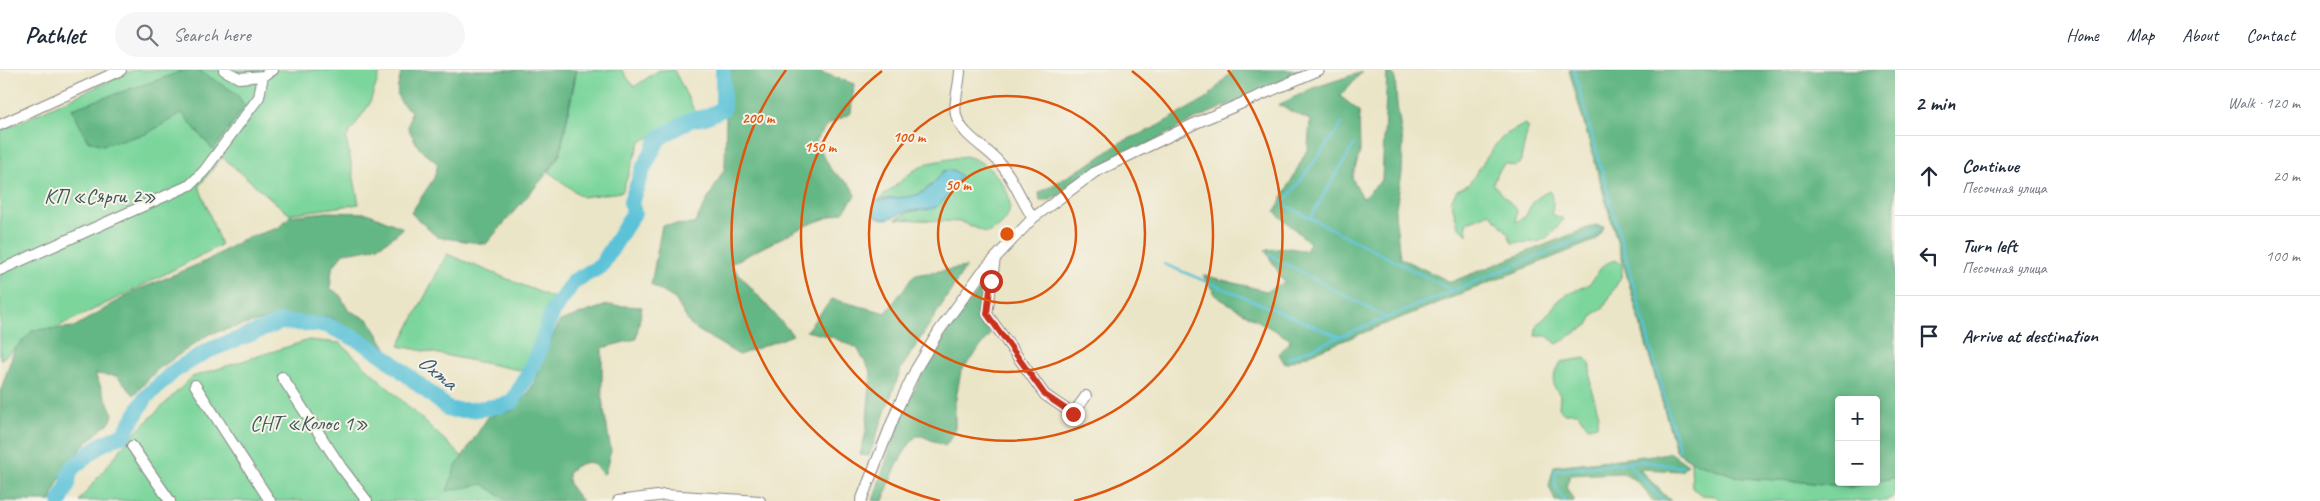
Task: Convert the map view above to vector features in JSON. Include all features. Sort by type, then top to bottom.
[{"type":"street","points":[[0,125],[121,70]]},
{"type":"street","points":[[224,70],[238,78],[263,76],[273,70]]},
{"type":"street","points":[[960,70],[955,113],[958,122],[963,130],[997,160],[1009,175],[1022,202],[1033,218]]},
{"type":"street","points":[[861,501],[894,415],[916,369],[939,331],[995,257],[1033,218],[1095,172],[1196,123],[1319,70]]},
{"type":"street","points":[[0,270],[190,185],[204,171],[259,97],[263,76]]},
{"type":"street","points":[[995,257],[987,314],[1045,395],[1073,414],[1086,396]]},
{"type":"street","points":[[282,377],[341,467],[366,501]]},
{"type":"street","points":[[195,385],[270,501]]},
{"type":"street","points":[[132,446],[170,501]]},
{"type":"street","points":[[618,501],[665,494],[760,501]]},
{"type":"green space","name":"КП «Сярги 2»","points":[[133,70],[381,70],[369,105],[346,138],[359,204],[289,214],[222,157],[199,186],[221,245],[136,289],[20,345],[0,360],[0,131]]},
{"type":"green space","points":[[185,70],[198,70],[236,93],[245,106],[213,150],[182,113],[146,134],[102,145],[87,140],[72,109]]},
{"type":"green space","points":[[402,70],[576,70],[560,154],[544,177],[486,244],[437,237],[411,213],[434,178],[438,164],[419,148],[408,128],[411,111],[398,98]]},
{"type":"green space","points":[[577,70],[622,70],[634,87],[659,70],[674,70],[696,114],[640,142],[622,192],[582,197],[549,172],[560,154]]},
{"type":"green space","points":[[727,70],[815,70],[854,84],[851,113],[826,126],[816,141],[831,170],[851,186],[855,196],[843,212],[807,225],[730,264],[793,335],[739,355],[691,326],[675,299],[651,285],[662,225],[694,224],[725,168]]},
{"type":"green space","points":[[1233,70],[1306,70],[1185,124],[1048,201],[1040,201],[1039,193],[1096,160],[1121,142],[1152,129],[1207,98]]},
{"type":"green space","points":[[1569,70],[1895,70],[1895,477],[1880,481],[1880,396],[1835,396],[1835,485],[1742,478],[1691,461],[1676,451]]},
{"type":"green space","points":[[1362,72],[1340,96],[1359,111],[1360,152],[1352,178],[1363,198],[1382,180],[1387,72],[1395,76],[1403,143],[1402,173],[1395,213],[1400,258],[1451,282],[1595,225],[1604,227],[1596,240],[1285,364],[1279,354],[1291,340],[1217,297],[1203,275],[1266,291],[1285,283],[1265,250],[1290,248],[1306,251],[1310,243],[1275,212],[1308,148],[1310,120],[1278,105],[1313,88]]},
{"type":"green space","points":[[1525,124],[1528,128],[1520,163],[1515,166],[1505,163],[1497,173],[1493,184],[1517,210],[1516,222],[1526,216],[1532,204],[1538,198],[1550,191],[1553,202],[1552,214],[1563,219],[1548,236],[1536,242],[1512,243],[1507,232],[1490,213],[1466,223],[1467,235],[1458,226],[1451,201],[1457,190],[1468,185],[1496,144],[1505,135]]},
{"type":"green space","points":[[965,156],[978,161],[999,179],[1010,203],[1008,215],[1001,225],[987,233],[962,222],[896,219],[908,212],[935,208],[944,200],[961,176],[953,170],[943,171],[932,185],[917,195],[877,201],[913,171],[928,163]]},
{"type":"green space","points":[[327,212],[367,213],[403,228],[376,247],[343,253],[332,269],[330,288],[340,295],[348,310],[369,320],[388,351],[330,317],[275,317],[209,334],[157,370],[134,395],[117,376],[95,374],[113,414],[111,421],[83,447],[67,466],[60,477],[51,501],[0,501],[0,393],[14,350],[33,330],[74,327],[133,292],[206,261],[246,238],[278,228],[290,216]]},
{"type":"green space","points":[[447,254],[556,299],[524,371],[399,346]]},
{"type":"green space","points":[[1615,260],[1622,264],[1622,275],[1604,307],[1594,314],[1588,325],[1557,344],[1547,336],[1535,336],[1537,324],[1559,300],[1589,284],[1603,266]]},
{"type":"green space","points":[[966,267],[901,369],[869,456],[860,455],[866,432],[871,372],[857,348],[832,337],[806,331],[832,299],[886,313],[914,275]]},
{"type":"green space","points":[[986,282],[982,310],[990,335],[961,371],[955,404],[955,432],[945,446],[922,436],[916,436],[896,467],[883,501],[873,501],[897,431],[919,380],[948,331]]},
{"type":"green space","points":[[607,305],[642,307],[636,339],[602,348],[602,399],[611,451],[605,473],[602,474],[592,463],[584,463],[570,470],[568,480],[582,501],[507,501],[483,484],[447,491],[455,468],[488,417],[514,410],[528,394],[560,321]]},
{"type":"green space","name":"СНТ «Колос 1»","points":[[309,340],[340,343],[510,501],[79,501],[129,439],[192,377]]},
{"type":"green space","points":[[1585,358],[1590,364],[1591,388],[1599,415],[1597,425],[1588,427],[1578,413],[1564,413],[1559,408],[1560,395],[1553,385],[1555,373],[1561,362]]},
{"type":"green space","points":[[1671,453],[1688,465],[1681,471],[1639,469],[1671,501],[1653,501],[1637,481],[1621,473],[1570,475],[1566,487],[1574,501],[1555,501],[1549,486],[1554,466]]},
{"type":"green space","points":[[1691,461],[1742,478],[1835,486],[1880,486],[1880,480],[1895,477],[1895,495],[1886,501],[1720,501],[1715,496],[1702,495],[1692,488]]},
{"type":"water","points":[[953,170],[961,176],[946,197],[935,207],[908,211],[888,219],[875,216],[874,208],[876,202],[920,194],[935,182],[943,171]]},
{"type":"waterway","name":"Охта","points":[[60,501],[68,484],[72,468],[100,445],[124,434],[146,397],[174,371],[207,351],[281,322],[327,325],[360,341],[384,356],[450,410],[470,410],[500,406],[513,401],[534,364],[553,311],[574,281],[601,266],[634,213],[631,202],[643,169],[659,138],[690,120],[705,117],[723,109],[723,70]]},
{"type":"waterway","points":[[1574,70],[1679,450]]},
{"type":"waterway","points":[[1342,124],[1283,204],[1453,291]]},
{"type":"waterway","points":[[1310,218],[1354,145]]},
{"type":"waterway","points":[[1288,358],[1599,231]]},
{"type":"waterway","points":[[1270,255],[1387,318]]},
{"type":"waterway","points":[[1164,264],[1340,337]]},
{"type":"waterway","points":[[1564,501],[1556,487],[1555,471],[1640,461],[1682,467]]},
{"type":"waterway","points":[[1627,462],[1663,501]]},
{"type":"route","points":[[991,281],[987,314],[1045,395],[1073,414]]}]
